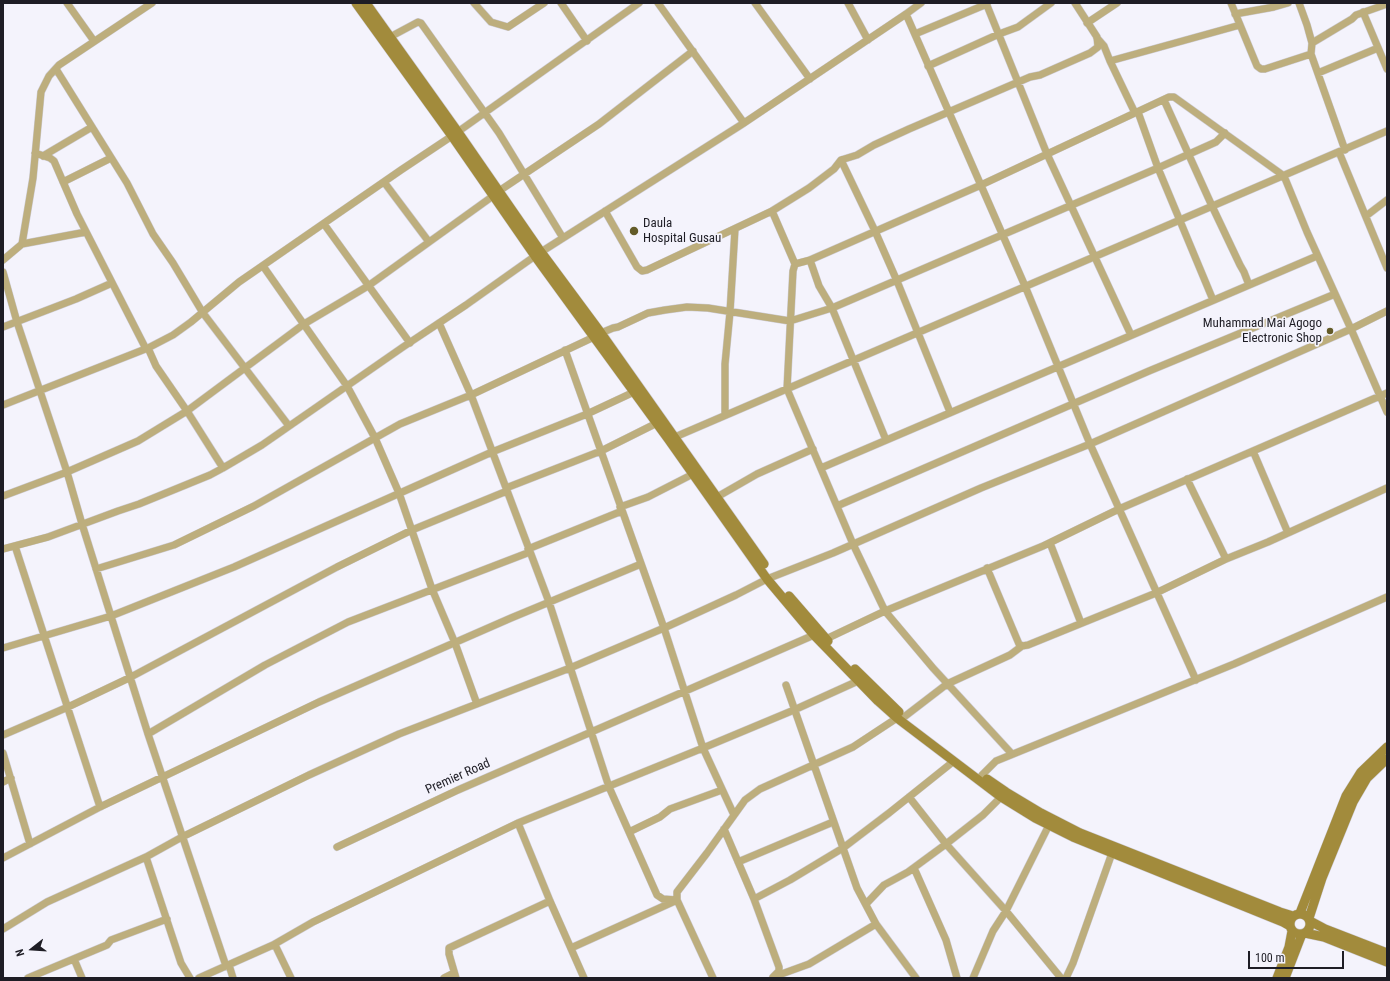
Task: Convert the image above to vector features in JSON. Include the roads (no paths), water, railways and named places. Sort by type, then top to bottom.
[{"type":"street","points":[[67,3],[94,41]]},
{"type":"street","points":[[22,244],[33,178],[41,92],[49,76],[59,65],[152,3]]},
{"type":"street","points":[[356,3],[455,134]]},
{"type":"street","points":[[366,3],[538,254],[675,437],[717,497],[770,578],[901,717],[1006,792],[1060,824],[1280,912],[1296,915],[1303,914],[1309,920],[1325,929],[1387,953]]},
{"type":"street","points":[[474,3],[491,22],[508,27],[544,3]]},
{"type":"street","points":[[561,3],[587,41]]},
{"type":"street","points":[[3,405],[147,348],[173,335],[239,282],[455,134],[639,3]]},
{"type":"street","points":[[658,3],[744,123]]},
{"type":"street","points":[[755,3],[810,79]]},
{"type":"street","points":[[848,3],[868,40]]},
{"type":"street","points":[[3,549],[48,537],[139,504],[210,475],[262,445],[538,254],[744,123],[868,40],[920,3]]},
{"type":"street","points":[[928,66],[1018,27],[1051,3]]},
{"type":"street","points":[[1075,3],[1087,23],[1104,46],[1136,113],[1214,300]]},
{"type":"street","points":[[1087,23],[1117,3]]},
{"type":"street","points":[[1231,3],[1257,66],[1261,69],[1311,54]]},
{"type":"street","points":[[1235,14],[1288,3]]},
{"type":"street","points":[[1299,3],[1312,43],[1311,54],[1342,151],[1386,265]]},
{"type":"street","points":[[915,34],[986,4],[1047,154],[1131,335]]},
{"type":"street","points":[[1312,43],[1352,19],[1356,15],[1387,4]]},
{"type":"street","points":[[1363,12],[1387,69]]},
{"type":"street","points":[[906,14],[1025,286],[1073,405],[1196,680]]},
{"type":"street","points":[[390,37],[418,22],[421,23],[499,133],[562,238]]},
{"type":"street","points":[[1110,61],[1240,25]]},
{"type":"street","points":[[605,211],[637,266],[642,271],[654,267],[772,211],[809,188],[834,169],[841,160],[857,155],[881,142],[1018,82],[1040,75],[1090,53],[1098,47],[1097,37]]},
{"type":"street","points":[[1318,73],[1378,48]]},
{"type":"street","points":[[3,496],[67,472],[138,441],[187,411],[304,324],[368,286],[523,174],[599,124],[693,51]]},
{"type":"street","points":[[56,69],[127,183],[153,234],[202,313],[290,426]]},
{"type":"street","points":[[796,264],[810,260],[981,185],[1164,100],[1174,97],[1284,176],[1317,256],[1387,412]]},
{"type":"street","points":[[1164,100],[1249,285]]},
{"type":"street","points":[[43,156],[92,127]]},
{"type":"street","points":[[675,437],[725,414],[918,333],[1387,131]]},
{"type":"street","points":[[96,569],[174,545],[254,506],[400,424],[471,395],[565,350],[613,328],[618,328],[648,313],[688,307],[708,308],[790,321],[832,308],[1158,168],[1216,142],[1225,133]]},
{"type":"street","points":[[35,153],[54,161],[86,232],[156,366],[187,411],[223,468]]},
{"type":"street","points":[[63,182],[111,158]]},
{"type":"street","points":[[841,160],[876,231],[950,412]]},
{"type":"street","points":[[384,182],[429,242]]},
{"type":"street","points":[[1366,216],[1387,200]]},
{"type":"street","points":[[772,211],[796,264],[793,271],[787,389],[853,544],[885,611],[948,684],[1012,754]]},
{"type":"street","points":[[324,224],[410,343]]},
{"type":"street","points":[[725,414],[725,364],[730,312],[734,230]]},
{"type":"street","points":[[3,260],[22,244],[86,232]]},
{"type":"street","points":[[821,468],[1317,256]]},
{"type":"street","points":[[810,260],[819,286],[832,308],[852,361],[886,440]]},
{"type":"street","points":[[264,266],[347,386],[375,438],[399,493],[432,588],[477,704]]},
{"type":"street","points":[[3,272],[17,322],[41,390],[67,472],[129,678],[182,837],[227,965],[233,978]]},
{"type":"street","points":[[3,327],[76,299],[112,283]]},
{"type":"street","points":[[837,506],[1149,371],[1334,294]]},
{"type":"street","points":[[3,929],[57,897],[146,857],[182,837],[399,734],[570,668],[664,628],[770,578],[853,544],[981,488],[1090,444],[1351,329],[1387,311]]},
{"type":"street","points":[[439,323],[471,395],[549,602],[609,787],[657,895],[663,899],[677,900]]},
{"type":"street","points":[[598,335],[634,392],[693,474],[814,635],[858,680],[954,761],[1001,797],[1030,815],[1073,837],[1283,922],[1298,934],[1324,937],[1387,962]]},
{"type":"street","points":[[565,350],[664,628],[703,748],[734,815]]},
{"type":"street","points":[[3,648],[111,616],[234,567],[492,452],[587,414],[634,392]]},
{"type":"street","points":[[826,639],[885,611],[1050,542],[1119,509],[1387,393]]},
{"type":"street","points":[[3,735],[68,707],[129,678],[338,566],[412,530],[601,451],[657,423]]},
{"type":"street","points":[[717,497],[757,474],[813,448]]},
{"type":"street","points":[[1253,451],[1288,533]]},
{"type":"street","points":[[148,734],[265,665],[348,622],[529,550],[621,509],[693,474]]},
{"type":"street","points":[[1187,479],[1226,559]]},
{"type":"street","points":[[713,978],[677,900],[677,892],[745,800],[760,789],[853,747],[901,717],[948,684],[1010,655],[1022,646],[1028,645],[1156,593],[1226,559],[1288,533],[1387,488]]},
{"type":"street","points":[[1050,542],[1081,623]]},
{"type":"street","points":[[15,546],[100,807]]},
{"type":"street","points":[[3,858],[100,807],[318,702],[549,602],[641,564]]},
{"type":"street","points":[[987,568],[1019,644],[1022,646]]},
{"type":"street","points":[[982,775],[996,761],[1012,754],[1196,680],[1387,598]]},
{"type":"street","name":"Premier Road","points":[[337,847],[458,790],[814,635]]},
{"type":"street","points":[[199,978],[273,945],[313,922],[518,823],[794,710],[858,680]]},
{"type":"street","points":[[786,685],[813,766],[857,888],[876,924],[916,978]]},
{"type":"street","points":[[1277,978],[1289,947],[1291,929],[1290,922],[1296,915],[1346,796],[1361,772],[1387,747]]},
{"type":"street","points":[[3,753],[30,844]]},
{"type":"street","points":[[1285,978],[1304,934],[1310,928],[1309,920],[1322,878],[1353,802],[1367,778],[1387,759]]},
{"type":"street","points":[[754,899],[790,880],[842,848],[954,761]]},
{"type":"street","points":[[3,782],[11,778]]},
{"type":"street","points":[[629,832],[660,817],[670,809],[722,790]]},
{"type":"street","points":[[909,797],[946,844],[1006,911],[1060,978]]},
{"type":"street","points":[[866,904],[884,885],[908,872],[946,844],[994,806],[1001,797]]},
{"type":"street","points":[[738,862],[833,822]]},
{"type":"street","points":[[518,823],[584,978]]},
{"type":"street","points":[[973,978],[993,931],[1006,911],[1049,825]]},
{"type":"street","points":[[724,829],[754,899],[779,967],[779,971],[774,977]]},
{"type":"street","points":[[1066,978],[1074,963],[1112,853]]},
{"type":"street","points":[[146,857],[181,963],[190,978]]},
{"type":"street","points":[[914,868],[946,940],[957,978]]},
{"type":"street","points":[[571,948],[677,900]]},
{"type":"street","points":[[444,978],[455,976],[449,954],[450,948],[550,901]]},
{"type":"street","points":[[28,978],[42,975],[107,945],[111,940],[166,919]]},
{"type":"street","points":[[774,977],[809,964],[876,924]]},
{"type":"street","points":[[273,945],[276,947],[291,978]]},
{"type":"street","points":[[74,959],[82,978]]},
{"type":"place","name":"Daula Hospital Gusau","points":[[634,231]]},
{"type":"place","name":"Muhammad Mai Agogo Electronic Shop","points":[[1330,331]]}]
